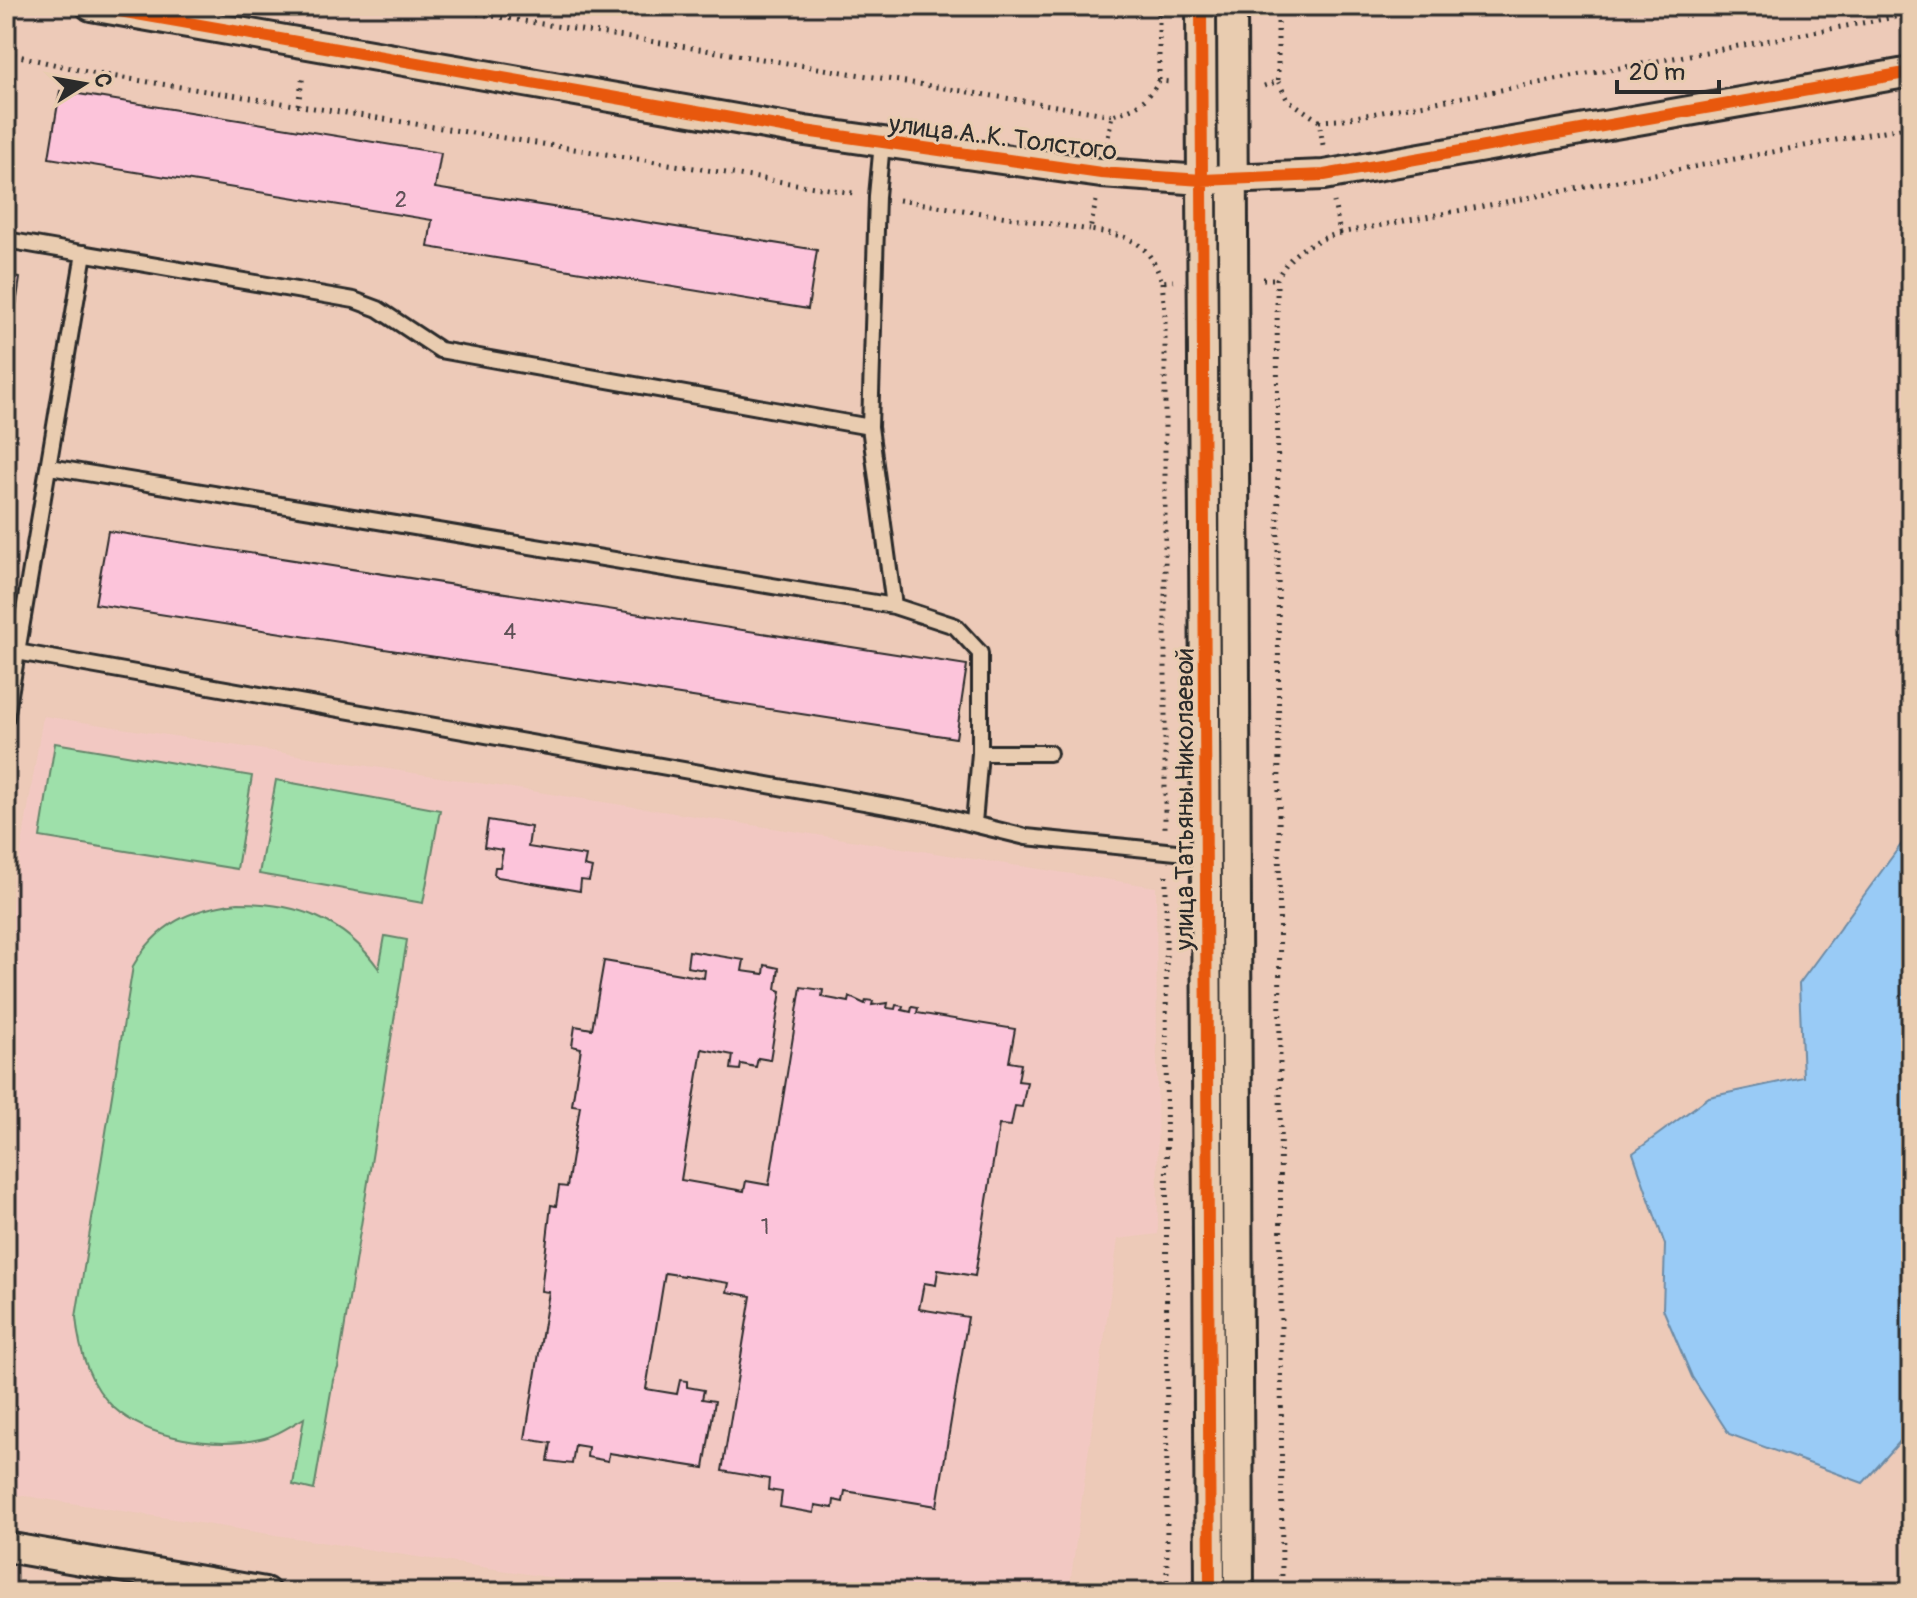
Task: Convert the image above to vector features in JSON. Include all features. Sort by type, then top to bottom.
[{"type":"street","name":"улица А. К. Толстого","points":[[91,6],[882,143],[1101,173],[1202,180],[1324,175],[1911,72]]},
{"type":"street","name":"улица Татьяны Николаевой","points":[[1201,6],[1210,1592]]},
{"type":"street","name":"улица Татьяны Николаевой","points":[[1232,6],[1239,1592]]},
{"type":"street","points":[[6,1547],[265,1592]]},
{"type":"lane","points":[[882,143],[877,196],[870,427],[894,606]]},
{"type":"lane","points":[[6,240],[354,300],[378,309],[440,350],[870,427]]},
{"type":"lane","points":[[6,718],[84,253]]},
{"type":"lane","points":[[50,467],[894,606],[955,626],[980,653],[980,753],[974,823]]},
{"type":"lane","points":[[17,652],[974,823],[1026,837],[1206,855]]},
{"type":"lane","points":[[980,753],[1049,753]]},
{"type":"path","points":[[430,6],[1112,115]]},
{"type":"path","points":[[1159,6],[1159,81]]},
{"type":"path","points":[[1278,6],[1278,81]]},
{"type":"path","points":[[1319,121],[1911,14]]},
{"type":"path","points":[[6,53],[92,73],[1090,230]]},
{"type":"path","points":[[1340,233],[1911,126]]},
{"type":"path","points":[[1277,279],[1282,1592]]},
{"type":"path","points":[[1162,282],[1165,312],[1167,1592]]},
{"type":"shaded area","points":[[43,716],[1156,887],[1158,1234],[1118,1239],[1069,1592],[643,1592],[6,1493],[6,943]]},
{"type":"green space","points":[[55,743],[252,776],[237,869],[40,837]]},
{"type":"green space","points":[[276,780],[440,810],[423,903],[259,874]]},
{"type":"green space","points":[[238,903],[280,906],[318,917],[350,938],[379,969],[385,936],[407,940],[338,1368],[333,1380],[314,1490],[293,1485],[304,1418],[272,1436],[242,1442],[182,1439],[144,1427],[127,1418],[104,1398],[86,1365],[77,1329],[76,1317],[133,966],[153,939],[177,921],[205,909]]},
{"type":"water","points":[[1911,831],[1911,1429],[1863,1483],[1729,1434],[1692,1377],[1663,1309],[1665,1245],[1633,1153],[1709,1097],[1803,1077],[1799,984]]},
{"type":"building","points":[[60,91],[441,153],[435,188],[817,250],[808,309],[428,247],[432,220],[49,158]]},
{"type":"building","points":[[6,276],[20,278],[6,373]]},
{"type":"building","points":[[108,531],[967,665],[956,738],[95,604]]},
{"type":"building","points":[[488,820],[531,827],[528,847],[586,856],[584,866],[592,868],[589,881],[581,880],[580,891],[498,877],[494,874],[495,867],[500,867],[503,850],[484,847]]},
{"type":"building","points":[[689,951],[744,960],[742,971],[764,974],[765,965],[779,968],[776,989],[781,991],[770,1060],[758,1058],[756,1067],[741,1064],[740,1070],[731,1069],[733,1055],[702,1049],[681,1180],[744,1191],[746,1181],[769,1185],[801,987],[823,990],[822,997],[849,1002],[850,997],[865,1004],[866,1000],[873,1001],[872,1005],[888,1003],[887,1008],[903,1006],[902,1010],[911,1012],[912,1007],[918,1008],[917,1013],[1015,1029],[1009,1062],[1021,1064],[1018,1081],[1027,1082],[1022,1107],[1015,1106],[1011,1126],[999,1125],[975,1276],[938,1270],[936,1285],[924,1283],[919,1309],[968,1317],[937,1506],[845,1491],[843,1502],[834,1500],[833,1508],[815,1505],[814,1513],[780,1507],[782,1492],[768,1490],[769,1479],[722,1471],[751,1296],[727,1292],[729,1283],[665,1273],[646,1389],[677,1394],[680,1380],[687,1381],[687,1387],[704,1390],[702,1399],[715,1401],[704,1468],[609,1453],[608,1461],[587,1457],[588,1447],[575,1445],[572,1464],[548,1461],[551,1443],[525,1439],[549,1292],[541,1291],[551,1205],[556,1206],[559,1186],[567,1187],[580,1106],[572,1105],[581,1048],[572,1046],[575,1026],[592,1029],[604,961],[704,978],[705,970],[687,967]]},
{"type":"cycle path","points":[[91,6],[805,131],[1101,173],[1202,180],[1324,175],[1911,72]]},
{"type":"cycle path","points":[[1201,6],[1210,1592]]}]
